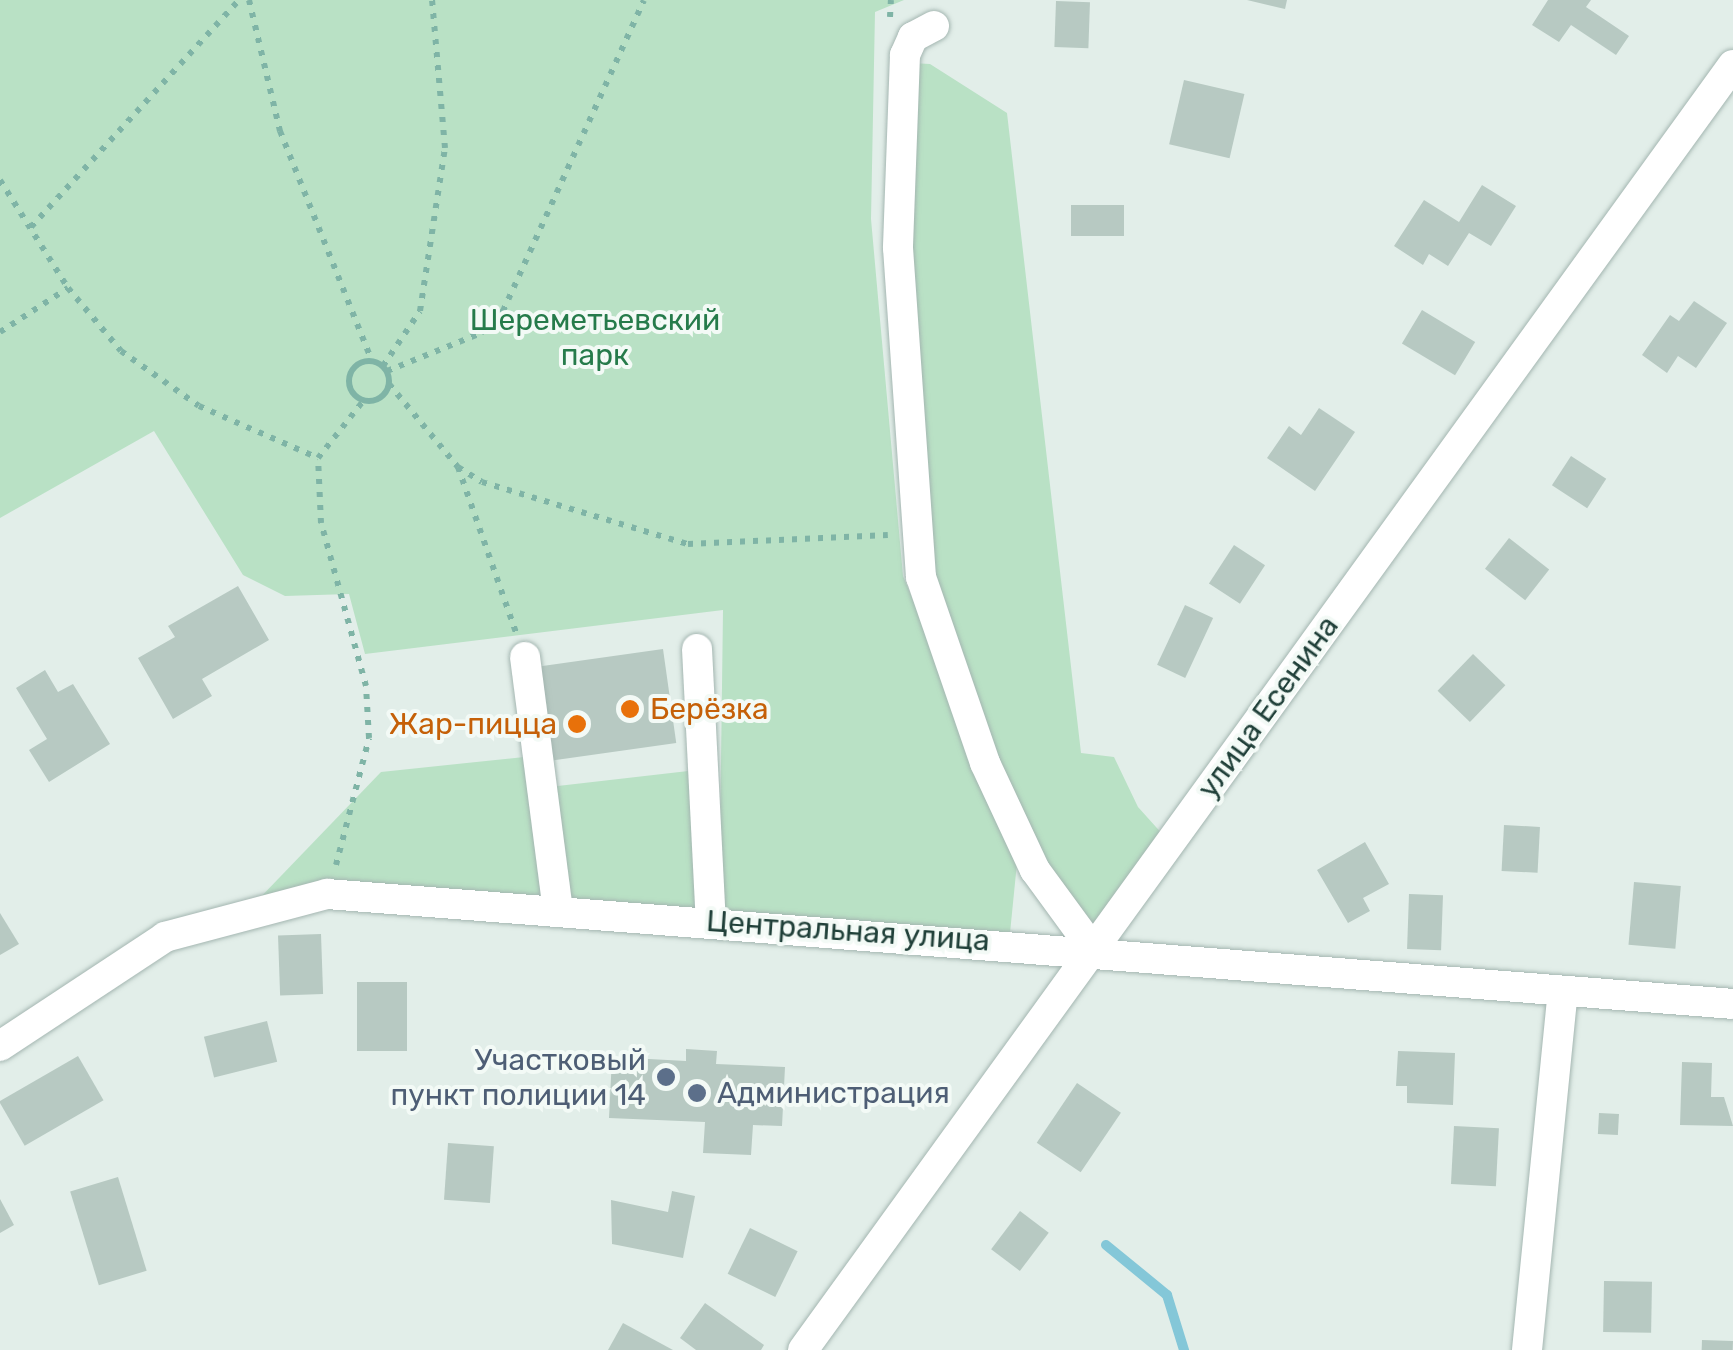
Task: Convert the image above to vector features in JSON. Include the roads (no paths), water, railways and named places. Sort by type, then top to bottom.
[{"type":"street","points":[[934,26],[913,36],[905,55],[898,248],[921,577],[985,763],[1034,870],[1092,948]]},
{"type":"street","name":"улица Есенина","points":[[803,1350],[1733,65]]},
{"type":"street","points":[[697,649],[711,922]]},
{"type":"street","points":[[525,657],[558,911]]},
{"type":"street","name":"Центральная улица","points":[[0,1046],[166,938],[327,894],[1092,948],[1562,997],[1733,1004]]},
{"type":"street","points":[[1527,1350],[1562,997]]},
{"type":"waterway","points":[[1106,1245],[1167,1295],[1184,1350]]},
{"type":"place","name":"Берёзка","points":[[630,709]]},
{"type":"place","name":"Жар-пицца","points":[[577,724]]},
{"type":"place","name":"Участковый пункт полиции 14","points":[[666,1077]]},
{"type":"place","name":"Администрация","points":[[697,1093]]},
{"type":"park label","name":"Шереметьевский парк","points":[[595,337]]}]
